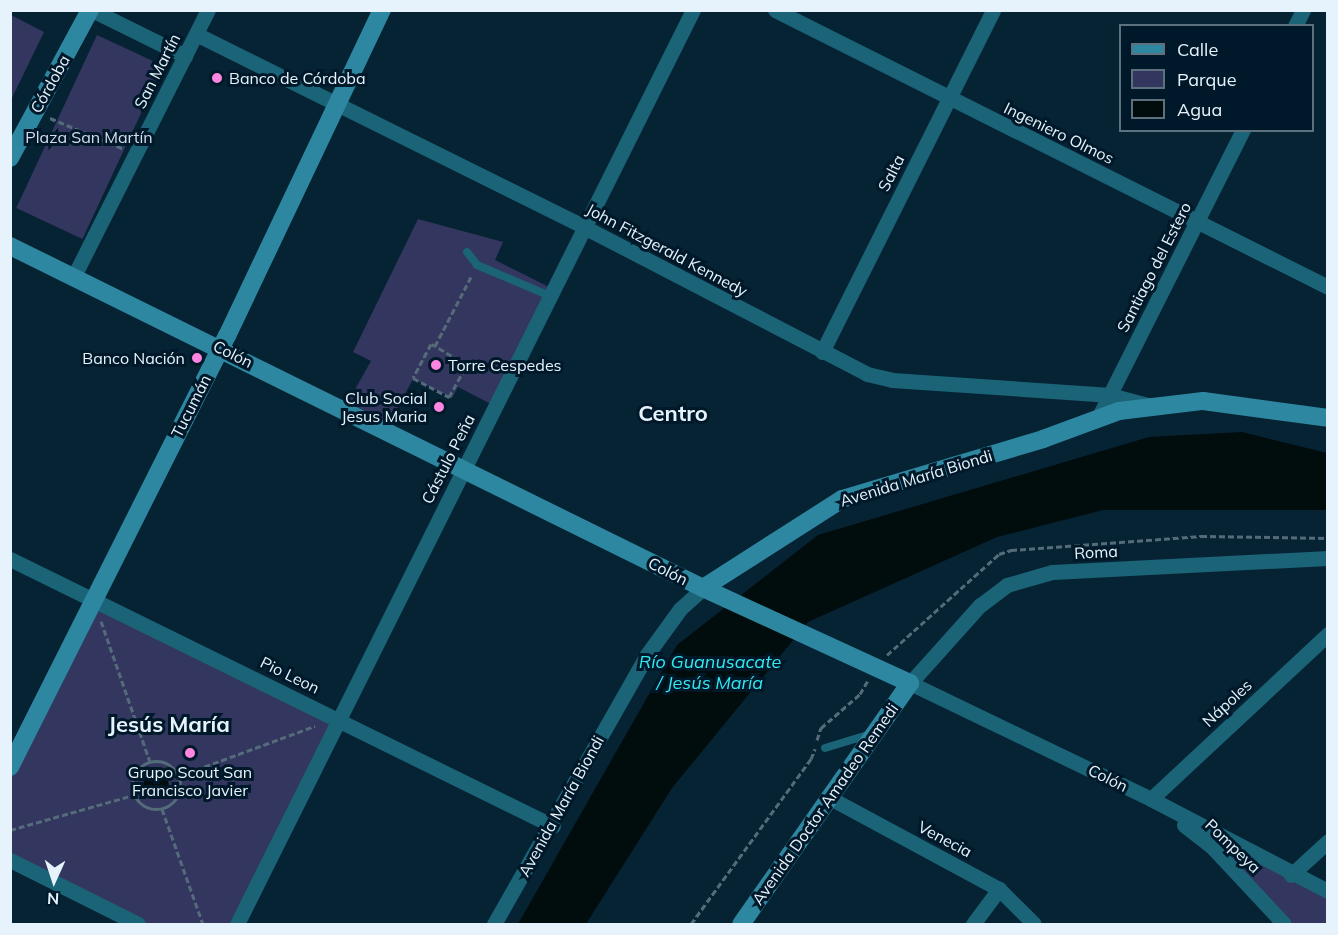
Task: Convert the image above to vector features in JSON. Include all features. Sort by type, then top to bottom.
[{"type":"street","points":[[91,10],[185,56]]},
{"type":"street","name":"Córdoba","points":[[10,158],[91,10]]},
{"type":"street","name":"San Martín","points":[[75,276],[208,10]]},
{"type":"street","name":"Tucumán","points":[[10,767],[221,347],[382,10]]},
{"type":"street","name":"Cástulo Peña","points":[[237,924],[338,717],[693,10]]},
{"type":"street","name":"Ingeniero Olmos","points":[[775,10],[1328,287]]},
{"type":"street","name":"Salta","points":[[822,352],[993,10]]},
{"type":"street","points":[[1296,24],[1303,10]]},
{"type":"street","name":"John Fitzgerald Kennedy","points":[[196,34],[337,101],[867,374],[892,380],[1110,395],[1148,405]]},
{"type":"street","name":"Santiago del Estero","points":[[1097,420],[1242,132]]},
{"type":"street","name":"Colón","points":[[10,246],[221,347],[703,588],[910,683],[1151,799],[1291,874],[1328,891]]},
{"type":"street","name":"Avenida María Biondi","points":[[494,924],[553,826],[646,656],[680,609],[703,588],[842,499],[1148,405],[1203,401],[1328,418]]},
{"type":"street","name":"Roma","points":[[910,683],[980,605],[1007,585],[1052,572],[1328,558]]},
{"type":"street","name":"Pio Leon","points":[[10,559],[338,717],[553,826]]},
{"type":"street","name":"Nápoles","points":[[1151,799],[1328,634]]},
{"type":"street","name":"Avenida Doctor Amadeo Remedi","points":[[741,924],[910,683]]},
{"type":"street","name":"Venecia","points":[[830,798],[999,889],[1034,924]]},
{"type":"street","name":"Pompeya","points":[[1151,799],[1212,847],[1284,924]]},
{"type":"street","points":[[1291,874],[1328,841]]},
{"type":"street","points":[[10,860],[138,924]]},
{"type":"street","points":[[973,924],[999,889]]},
{"type":"lane","points":[[467,252],[477,265],[550,296]]},
{"type":"lane","points":[[825,748],[875,733]]},
{"type":"path","points":[[34,111],[136,154]]},
{"type":"path","points":[[435,346],[477,265]]},
{"type":"path","points":[[431,344],[435,346],[467,364],[449,397],[413,378],[431,344]]},
{"type":"path","points":[[691,924],[811,759],[821,728],[860,694],[875,668],[999,554],[1011,550],[1201,536],[1328,538]]},
{"type":"path","points":[[94,600],[150,762]]},
{"type":"path","points":[[179,776],[338,717]]},
{"type":"path","points":[[150,762],[168,764],[179,776],[179,792],[162,808],[146,807],[134,795],[134,774],[150,762]]},
{"type":"path","points":[[10,830],[134,795]]},
{"type":"path","points":[[162,808],[203,924]]},
{"type":"green space","points":[[11,15],[44,32],[11,100]]},
{"type":"green space","name":"Plaza San Martín","points":[[97,35],[163,66],[82,239],[16,208]]},
{"type":"green space","points":[[418,219],[503,242],[495,260],[553,289],[495,406],[458,387],[452,398],[413,379],[386,430],[344,409],[371,361],[353,352]]},
{"type":"green space","points":[[94,600],[338,717],[237,924],[138,924],[11,860],[10,767]]},
{"type":"green space","points":[[1151,799],[1327,891],[1327,924],[1284,924],[1212,847]]},
{"type":"water","name":"Río Guanusacate / Jesús María","points":[[1242,432],[1327,453],[1327,510],[1103,510],[997,537],[808,622],[672,788],[586,924],[518,924],[677,645],[818,535],[1149,437]]},
{"type":"water","points":[[156,773],[165,777],[169,786],[165,795],[156,799],[147,795],[143,786],[147,777]]},
{"type":"place","name":"Banco de Córdoba","points":[[217,78]]},
{"type":"place","name":"Banco Nación","points":[[197,358]]},
{"type":"place","name":"Torre Cespedes","points":[[436,365]]},
{"type":"place","name":"Club Social Jesus Maria","points":[[439,407]]},
{"type":"place","name":"Grupo Scout San Francisco Javier","points":[[190,753]]},
{"type":"district","name":"Centro","points":[[673,414]]},
{"type":"district","name":"Jesús María","points":[[169,725]]}]
